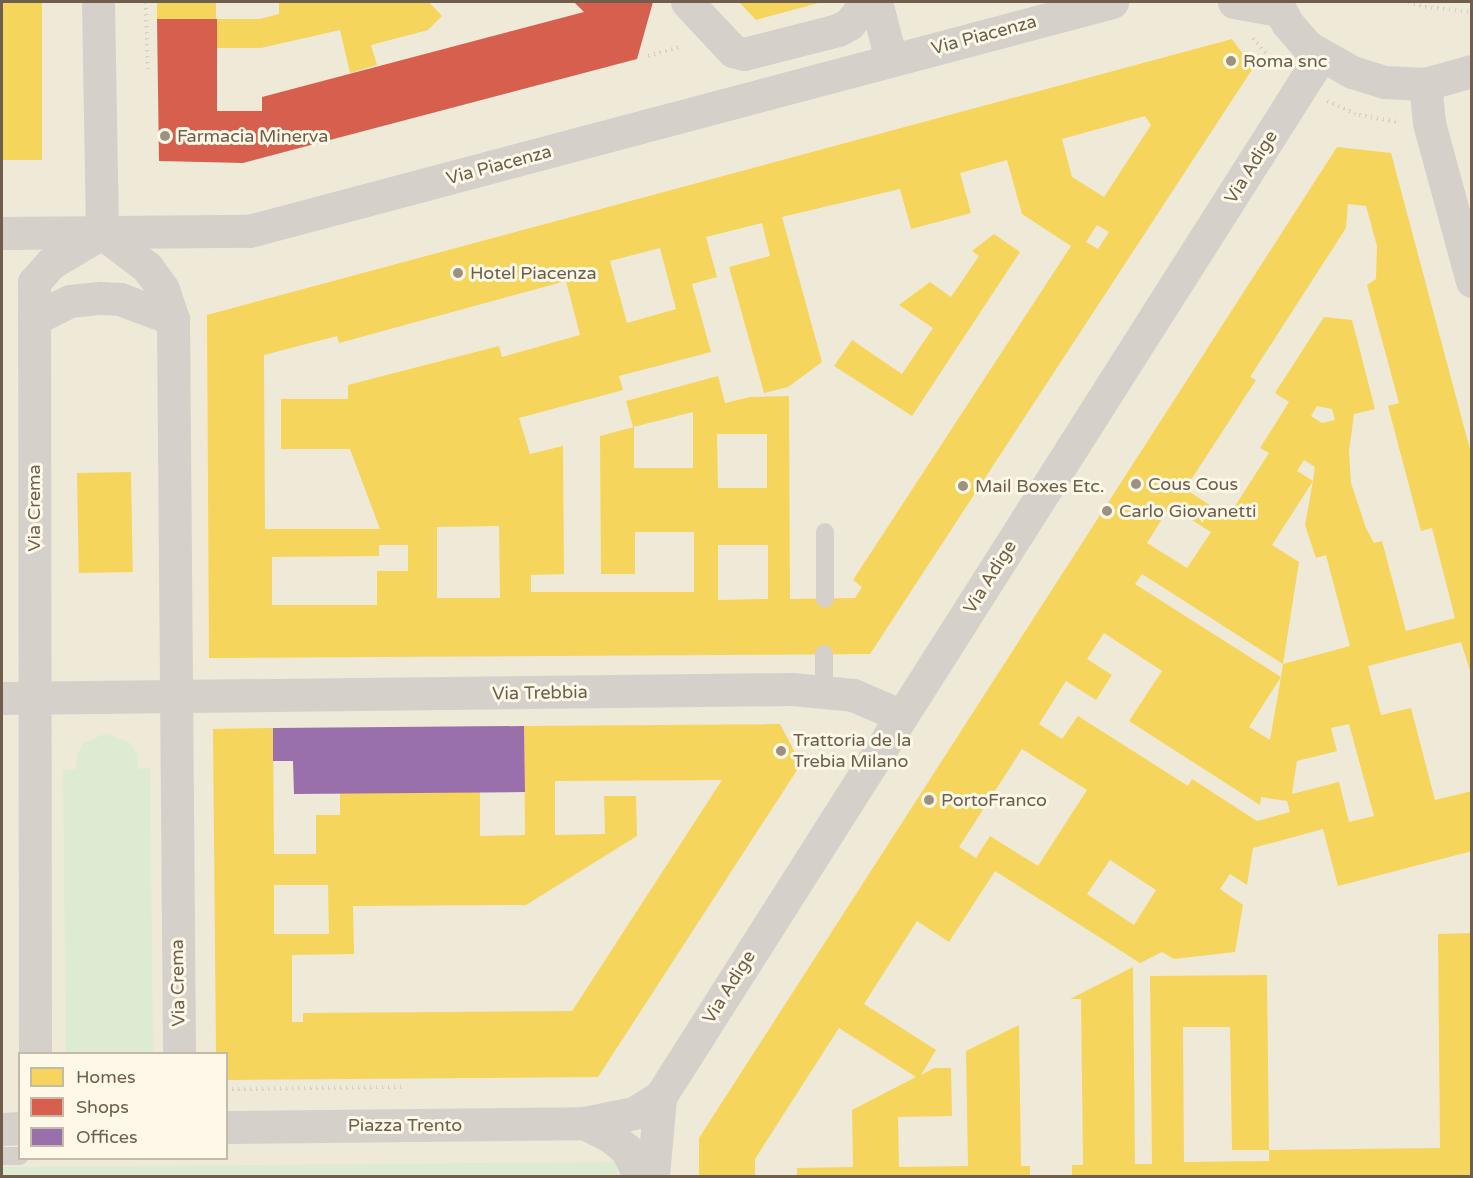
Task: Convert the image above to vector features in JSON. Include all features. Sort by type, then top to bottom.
[{"type":"street","points":[[98,2],[102,233]]},
{"type":"street","points":[[687,2],[733,51],[744,54],[838,30],[849,24],[867,2]]},
{"type":"street","points":[[876,2],[891,59]]},
{"type":"street","name":"Via Piacenza","points":[[2,233],[249,231],[1112,2]]},
{"type":"street","points":[[1234,2],[1277,6],[1297,35],[1320,57],[1377,80],[1425,84],[1472,71]]},
{"type":"street","name":"Via Adige","points":[[660,1097],[1320,57]]},
{"type":"street","points":[[1425,84],[1429,123],[1472,281]]},
{"type":"street","name":"Via Crema","points":[[35,1052],[34,282],[51,263],[102,233],[147,267],[163,289],[173,319],[174,697],[179,1052]]},
{"type":"street","points":[[34,319],[70,301],[100,298],[120,299],[173,319]]},
{"type":"street","name":"Via Trebbia","points":[[174,697],[824,691],[853,695],[902,716]]},
{"type":"street","points":[[2,698],[174,697]]},
{"type":"street","points":[[653,1176],[660,1097]]},
{"type":"street","name":"Piazza Trento","points":[[228,1127],[584,1124],[634,1113],[660,1097]]},
{"type":"street","name":"Piazza Trento","points":[[584,1124],[610,1136],[627,1150],[639,1176]]},
{"type":"street","points":[[2,1129],[18,1128]]},
{"type":"lane","points":[[825,532],[825,599]]},
{"type":"lane","points":[[824,654],[824,691]]},
{"type":"lane","points":[[2,1156],[18,1156]]},
{"type":"path","points":[[146,2],[148,69]]},
{"type":"path","points":[[1408,2],[1472,12]]},
{"type":"path","points":[[648,56],[687,44]]},
{"type":"path","points":[[1329,102],[1372,118],[1403,123]]},
{"type":"path","name":"Piazza Trento","points":[[228,1089],[402,1087]]},
{"type":"shaded area","points":[[2,2],[1471,2],[1471,1176],[2,1176]]},
{"type":"green space","points":[[107,733],[130,743],[137,754],[138,769],[150,768],[153,1052],[66,1052],[63,770],[76,769],[77,754],[84,743]]},
{"type":"green space","points":[[617,1162],[617,1176],[2,1176],[2,1167]]},
{"type":"building: Homes","points":[[2,2],[42,2],[42,160],[2,160]]},
{"type":"building: Homes","points":[[157,2],[216,2],[216,19],[157,19]]},
{"type":"building: Homes","points":[[279,2],[429,2],[442,16],[428,30],[371,45],[377,65],[350,73],[340,30],[261,48],[217,48],[217,19],[260,19],[279,14]]},
{"type":"building: Homes","points":[[739,2],[822,2],[756,20]]},
{"type":"building: Homes","points":[[1232,39],[1253,68],[870,654],[209,658],[207,315]],"holes":[[[1145,116],[1151,125],[1104,197],[1072,177],[1062,139]],[[1007,160],[1022,214],[1071,246],[853,580],[862,587],[855,598],[790,599],[789,396],[750,397],[725,403],[718,376],[626,401],[633,427],[693,412],[693,468],[634,468],[634,427],[600,436],[601,574],[635,574],[635,532],[694,532],[694,592],[531,592],[531,575],[564,574],[563,446],[530,454],[519,418],[623,390],[619,376],[711,352],[692,284],[717,277],[706,237],[762,223],[770,256],[729,267],[764,393],[788,387],[822,362],[782,217],[900,189],[911,229],[971,213],[960,173]],[[1097,225],[1109,232],[1098,249],[1086,242]],[[660,248],[676,309],[627,323],[610,261]],[[566,281],[580,335],[502,357],[499,346],[348,385],[348,399],[281,399],[281,449],[350,449],[380,529],[265,529],[264,355],[337,336],[339,343]],[[717,434],[767,434],[767,488],[718,488]],[[499,526],[500,598],[437,598],[437,527]],[[379,545],[408,545],[408,571],[377,571],[377,605],[272,605],[272,557],[379,556]],[[718,545],[768,545],[768,599],[718,600]]]},
{"type":"building: Homes","points":[[1337,147],[1391,153],[1472,457],[1472,677],[1461,642],[1368,666],[1381,715],[1411,708],[1435,800],[1472,791],[1472,851],[1338,886],[1323,829],[1253,848],[1247,885],[1230,874],[1220,889],[1243,905],[1235,952],[1174,959],[1162,952],[1140,963],[995,871],[949,942],[917,921],[864,1004],[936,1050],[921,1075],[934,1068],[951,1068],[952,1116],[898,1117],[899,1167],[968,1166],[966,1051],[1019,1025],[1021,1166],[1030,1166],[1030,1176],[797,1176],[797,1168],[853,1167],[852,1110],[916,1077],[839,1028],[755,1159],[755,1176],[699,1176],[699,1138]],"holes":[[[1348,204],[1366,206],[1377,246],[1376,279],[1367,285],[1399,403],[1388,406],[1421,531],[1432,528],[1455,618],[1406,631],[1382,541],[1374,543],[1366,528],[1351,483],[1349,452],[1354,414],[1375,409],[1352,320],[1324,317],[1275,393],[1289,402],[1260,448],[1269,453],[1228,517],[1185,489],[1256,380],[1250,377],[1346,228]],[[1317,406],[1332,409],[1335,420],[1322,423],[1311,416]],[[1304,460],[1315,467],[1313,481],[1297,471]],[[1313,481],[1305,525],[1316,558],[1326,555],[1350,646],[1283,664],[1299,562],[1272,545]],[[1170,506],[1211,532],[1187,568],[1147,543]],[[1142,574],[1283,664],[1281,677],[1135,584]],[[1104,633],[1162,671],[1129,721],[1260,805],[1261,797],[1287,801],[1290,812],[1257,821],[1192,779],[1188,786],[1078,716],[1062,739],[1039,724],[1066,681],[1096,700],[1112,675],[1087,659]],[[1281,677],[1270,740],[1249,727]],[[1349,724],[1374,816],[1349,822],[1339,782],[1292,794],[1297,761],[1337,751],[1331,728]],[[1022,749],[1087,790],[1038,866],[990,836],[976,858],[959,847]],[[1110,860],[1156,890],[1134,925],[1087,894]]]},
{"type":"building: Homes","points":[[994,234],[1020,252],[912,416],[834,366],[852,340],[902,374],[933,328],[899,305],[930,282],[951,297],[979,256],[972,251]]},
{"type":"building: Homes","points":[[131,472],[133,572],[79,573],[77,473]]},
{"type":"building: Homes","points":[[780,724],[801,764],[598,1077],[228,1080],[228,1052],[216,1052],[213,729],[273,728],[274,854],[316,854],[316,815],[340,815],[340,793],[480,792],[480,836],[525,835],[524,726]],"holes":[[[722,780],[572,1011],[303,1013],[303,1022],[292,1022],[292,955],[354,954],[353,906],[526,905],[637,836],[636,796],[604,796],[605,834],[555,835],[555,781]],[[274,885],[328,885],[329,934],[274,934]]]},
{"type":"building: Homes","points":[[1472,933],[1472,1176],[1072,1176],[1072,1165],[1083,1165],[1081,999],[1070,999],[1133,967],[1135,1164],[1152,1164],[1150,976],[1267,975],[1269,1150],[1440,1148],[1438,934]],"holes":[[[1183,1027],[1230,1027],[1232,1150],[1269,1150],[1269,1161],[1184,1162]]]},
{"type":"building: Shops","points":[[574,2],[653,2],[637,59],[243,163],[159,161],[157,19],[217,19],[217,111],[262,111],[262,97],[584,12]]},
{"type":"building: Offices","points":[[524,726],[525,792],[294,794],[293,761],[273,761],[273,728]]},
{"type":"place","name":"Roma snc","points":[[1231,61]]},
{"type":"place","name":"Farmacia Minerva","points":[[165,136]]},
{"type":"place","name":"Hotel Piacenza","points":[[458,273]]},
{"type":"place","name":"Cous Cous","points":[[1136,484]]},
{"type":"place","name":"Mail Boxes Etc.","points":[[963,486]]},
{"type":"place","name":"Carlo Giovanetti","points":[[1107,511]]},
{"type":"place","name":"Trattoria de la Trebia Milano","points":[[781,751]]},
{"type":"place","name":"PortoFranco","points":[[929,800]]}]
